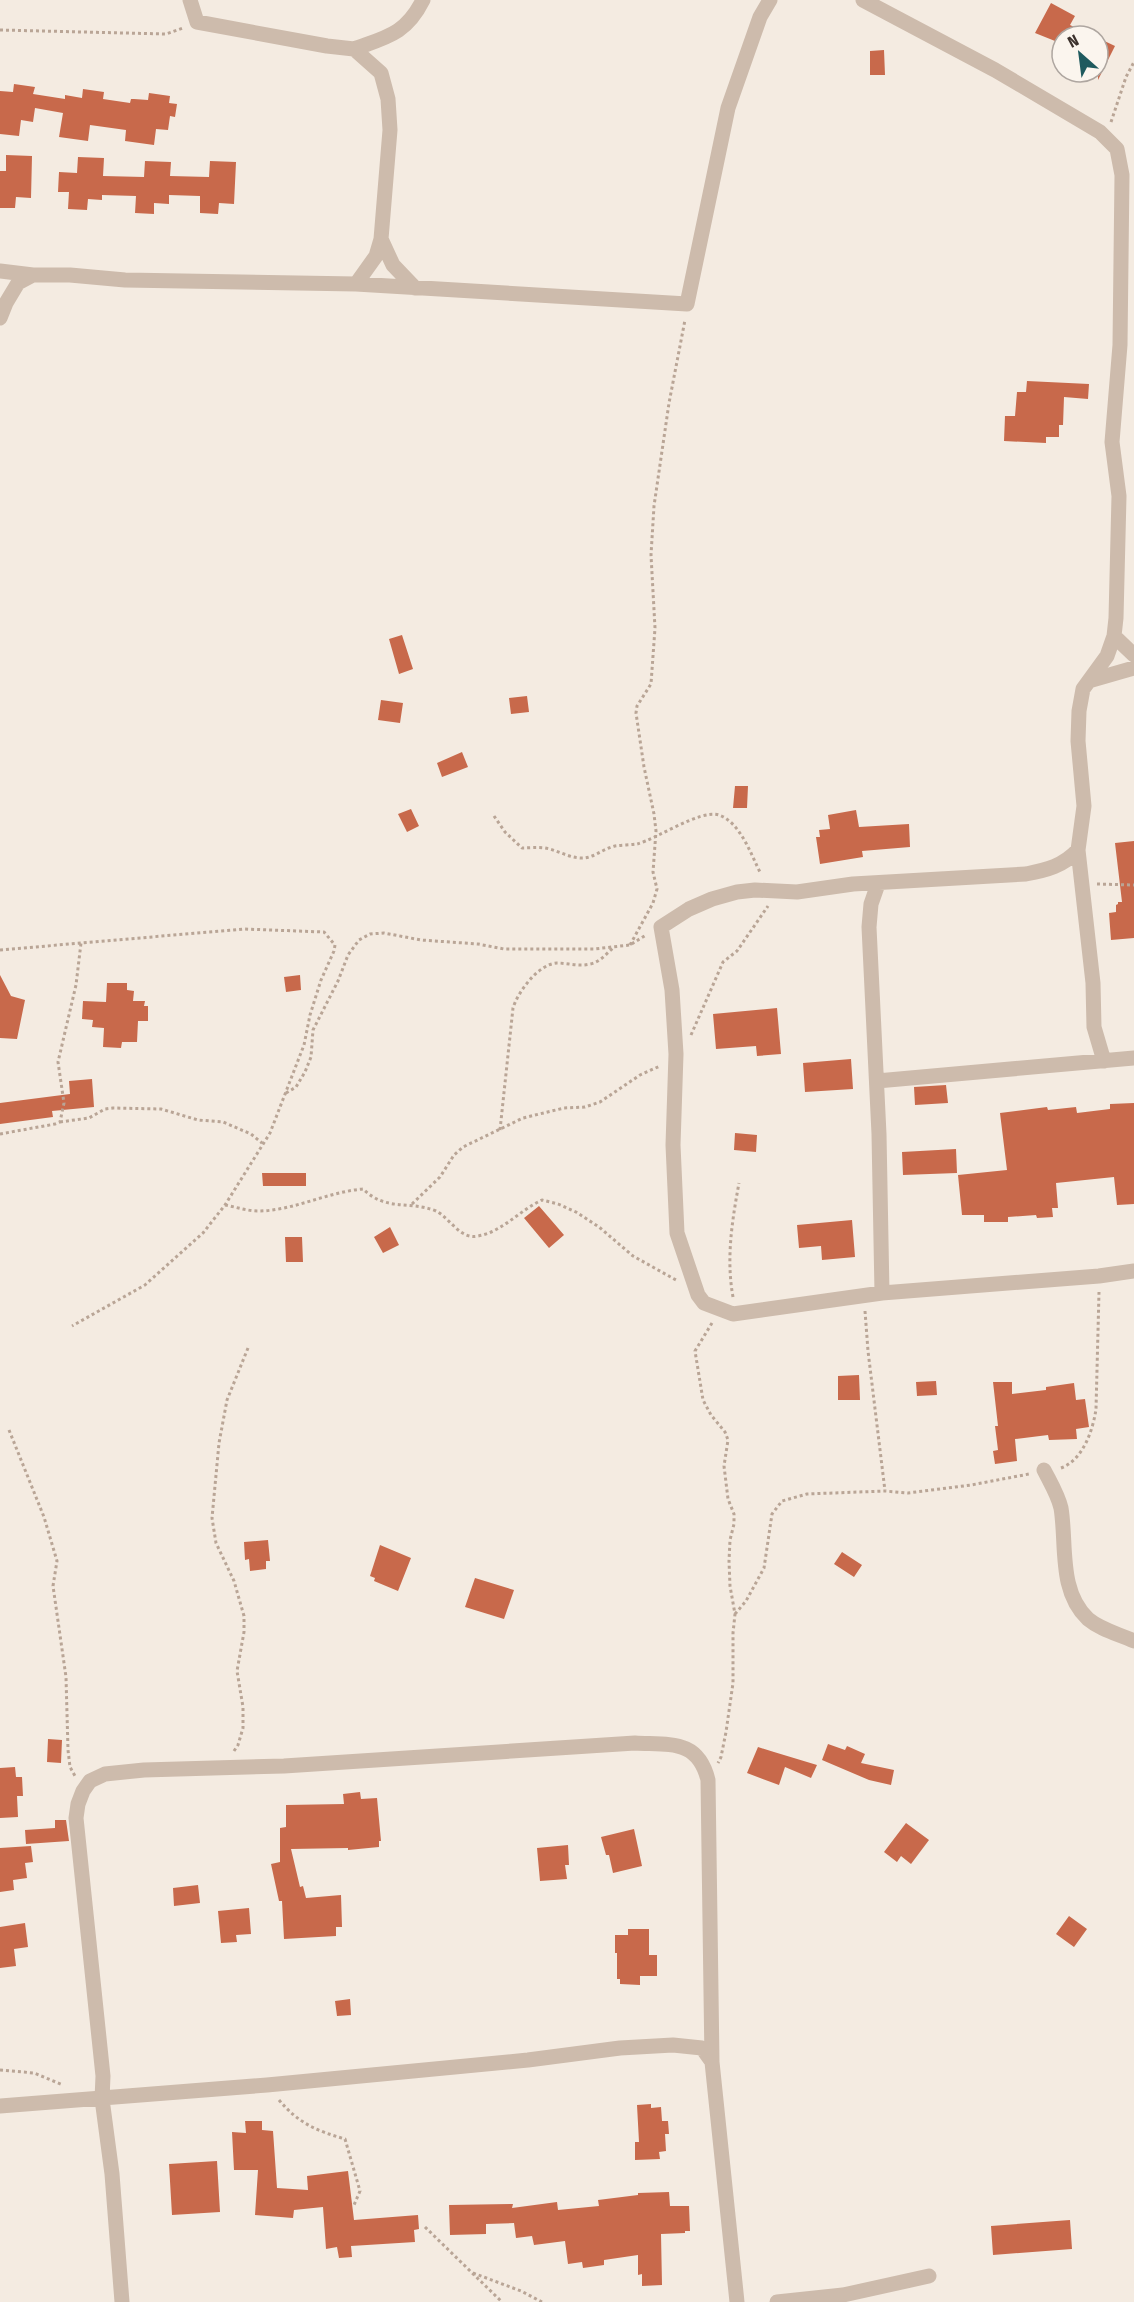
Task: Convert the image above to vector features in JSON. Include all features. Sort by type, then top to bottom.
[{"type":"street","points":[[190,0],[197,22],[354,49],[396,34],[416,15],[423,0]]},
{"type":"street","points":[[0,271],[33,275],[70,274],[125,280],[356,284],[687,304],[728,108],[760,17],[770,0]]},
{"type":"street","points":[[863,0],[995,70],[1100,132],[1118,149],[1122,175],[1120,345],[1112,442],[1119,496],[1114,636],[1107,656],[1092,680],[1083,689],[1079,711],[1078,741],[1084,806],[1078,850],[1093,983],[1094,1027],[1104,1060]]},
{"type":"street","points":[[354,49],[381,72],[388,99],[390,130],[381,239],[376,256],[356,284]]},
{"type":"street","points":[[381,239],[393,265],[415,288]]},
{"type":"street","points":[[0,318],[18,284],[33,275]]},
{"type":"street","points":[[1114,636],[1134,655]]},
{"type":"street","points":[[1092,680],[1134,668]]},
{"type":"street","points":[[1078,850],[1069,860],[1051,869],[1026,874],[853,884],[797,892],[746,891],[712,899],[689,909],[661,927],[672,990],[676,1056],[673,1145],[677,1233],[696,1290],[704,1303],[729,1313],[882,1293],[1099,1276],[1134,1271]]},
{"type":"street","points":[[853,884],[870,904]]},
{"type":"street","points":[[878,884],[870,904],[869,927],[877,1081],[882,1293]]},
{"type":"street","points":[[877,1081],[1134,1058]]},
{"type":"street","points":[[1044,1470],[1060,1505],[1064,1528],[1064,1557],[1071,1591],[1078,1606],[1089,1619],[1114,1634],[1134,1641]]},
{"type":"street","points":[[122,2302],[112,2174],[102,2098],[103,2076],[76,1818],[78,1804],[90,1781],[105,1774],[144,1770],[284,1766],[634,1743],[666,1744],[691,1750],[699,1756],[708,1780],[712,2062],[737,2302]]},
{"type":"street","points":[[0,2106],[267,2085],[528,2060],[620,2048],[673,2045],[702,2048],[712,2062]]},
{"type":"street","points":[[777,2302],[843,2295],[929,2276]]},
{"type":"path","points":[[0,30],[166,34],[197,22]]},
{"type":"path","points":[[1106,138],[1126,77],[1134,62]]},
{"type":"path","points":[[630,945],[656,895],[653,872],[656,835],[654,814],[636,713],[637,706],[651,684],[655,628],[651,555],[654,506],[669,403],[687,304]]},
{"type":"path","points":[[412,1204],[440,1177],[454,1155],[463,1147],[523,1118],[564,1108],[585,1107],[600,1102],[640,1075],[676,1056],[693,1032],[723,962],[737,951],[774,891],[739,832],[727,819],[718,814],[706,815],[639,843],[614,846],[595,856],[582,858],[546,848],[522,848],[505,832],[494,816]]},
{"type":"path","points":[[1081,884],[1134,885]]},
{"type":"path","points":[[285,1094],[296,1087],[305,1072],[311,1057],[313,1030],[338,981],[348,955],[359,940],[370,934],[384,933],[421,940],[478,944],[504,949],[594,950],[630,945],[661,927]]},
{"type":"path","points":[[0,950],[244,929],[324,932],[335,945],[310,1015],[304,1045],[270,1133],[262,1143],[246,1175],[203,1233],[145,1285],[72,1326]]},
{"type":"path","points":[[60,1122],[64,1103],[58,1062],[76,985],[81,943]]},
{"type":"path","points":[[500,1130],[516,998],[545,966],[556,963],[591,964],[601,960],[614,946]]},
{"type":"path","points":[[0,1134],[89,1118],[105,1109],[161,1109],[198,1120],[223,1122],[251,1134],[262,1143]]},
{"type":"path","points":[[708,1780],[721,1756],[733,1683],[735,1614],[730,1586],[729,1561],[734,1514],[728,1499],[724,1466],[728,1440],[703,1400],[695,1351],[711,1324],[729,1313],[733,1297],[730,1280],[730,1230],[739,1183]]},
{"type":"path","points":[[225,1205],[255,1211],[273,1210],[363,1189],[373,1199],[388,1204],[412,1204],[434,1210],[471,1237],[494,1230],[542,1200],[558,1204],[599,1227],[633,1256],[696,1290]]},
{"type":"path","points":[[735,1614],[752,1591],[764,1568],[772,1514],[782,1501],[807,1494],[885,1491],[908,1493],[972,1485],[1044,1470],[1052,1471],[1067,1466],[1082,1449],[1093,1427],[1096,1409],[1099,1276]]},
{"type":"path","points":[[864,1296],[868,1351],[885,1491]]},
{"type":"path","points":[[223,1768],[238,1745],[243,1728],[243,1707],[237,1671],[244,1632],[244,1616],[234,1581],[216,1543],[212,1518],[219,1443],[225,1422],[227,1400],[248,1348]]},
{"type":"path","points":[[9,1430],[44,1517],[57,1561],[53,1586],[66,1677],[68,1750],[70,1767],[83,1791]]},
{"type":"path","points":[[0,2070],[34,2073],[61,2084],[81,2099]]},
{"type":"path","points":[[267,2085],[293,2116],[314,2130],[345,2139],[360,2191],[354,2205]]},
{"type":"path","points":[[425,2227],[502,2302]]},
{"type":"path","points":[[471,2273],[521,2291],[542,2302]]},
{"type":"building","points":[[1051,3],[1075,16],[1071,24],[1050,24],[1050,39],[1035,33]]},
{"type":"building","points":[[1110,44],[1115,46],[1110,56]]},
{"type":"building","points":[[884,50],[885,75],[870,75],[870,51]]},
{"type":"building","points":[[14,84],[35,87],[33,94],[65,99],[65,95],[82,98],[83,89],[104,92],[103,99],[130,103],[131,99],[148,100],[149,93],[170,96],[169,103],[177,104],[175,117],[170,116],[168,130],[156,129],[154,145],[125,141],[126,130],[90,125],[88,141],[59,137],[63,113],[35,108],[33,122],[21,120],[19,136],[0,134],[0,91],[13,92]]},
{"type":"building","points":[[6,155],[32,156],[31,198],[16,197],[15,208],[0,208],[0,171],[6,171]]},
{"type":"building","points":[[78,157],[104,158],[103,176],[144,177],[145,161],[171,162],[170,176],[209,177],[210,161],[236,162],[234,204],[219,203],[218,214],[200,213],[200,196],[169,195],[169,204],[154,203],[154,214],[135,213],[136,196],[102,195],[102,200],[88,199],[87,210],[68,209],[69,192],[58,192],[59,172],[77,173]]},
{"type":"building","points":[[1027,381],[1089,384],[1088,399],[1064,397],[1063,425],[1059,425],[1059,437],[1046,437],[1046,443],[1004,441],[1005,416],[1015,416],[1017,392],[1026,392]]},
{"type":"building","points":[[402,635],[413,669],[399,674],[389,639]]},
{"type":"building","points":[[527,696],[529,712],[511,714],[509,698]]},
{"type":"building","points":[[381,700],[403,703],[400,723],[378,720]]},
{"type":"building","points":[[462,752],[468,767],[442,777],[437,763]]},
{"type":"building","points":[[735,786],[748,786],[747,808],[733,808]]},
{"type":"building","points":[[411,809],[419,826],[407,832],[398,814]]},
{"type":"building","points":[[856,810],[859,827],[909,824],[910,847],[862,851],[863,857],[820,864],[816,837],[820,837],[819,830],[830,829],[828,815]]},
{"type":"building","points":[[1134,841],[1134,938],[1111,940],[1109,913],[1116,912],[1116,905],[1122,902],[1115,843]]},
{"type":"building","points":[[0,975],[11,996],[25,1000],[17,1039],[0,1038]]},
{"type":"building","points":[[300,975],[301,990],[286,992],[284,977]]},
{"type":"building","points":[[107,983],[127,983],[127,990],[134,991],[133,1001],[145,1001],[144,1006],[148,1006],[148,1021],[138,1021],[137,1042],[122,1042],[121,1048],[103,1047],[104,1028],[92,1027],[93,1020],[82,1019],[83,1001],[106,1002]]},
{"type":"building","points":[[777,1008],[781,1054],[757,1056],[756,1046],[716,1049],[713,1014]]},
{"type":"building","points":[[851,1059],[853,1089],[805,1092],[803,1063]]},
{"type":"building","points":[[92,1079],[94,1107],[52,1111],[53,1117],[0,1124],[0,1103],[70,1094],[69,1081]]},
{"type":"building","points":[[946,1085],[948,1103],[915,1105],[914,1087]]},
{"type":"building","points":[[1134,1103],[1134,1204],[1117,1205],[1114,1177],[1056,1183],[1058,1208],[1052,1208],[1053,1217],[1037,1218],[1036,1215],[1008,1217],[1008,1222],[984,1222],[984,1215],[962,1215],[958,1175],[1007,1170],[1000,1113],[1047,1107],[1048,1110],[1076,1107],[1077,1113],[1110,1109],[1110,1104]]},
{"type":"building","points":[[735,1133],[757,1135],[756,1152],[734,1150]]},
{"type":"building","points":[[956,1149],[957,1173],[903,1175],[902,1152]]},
{"type":"building","points":[[262,1173],[306,1173],[306,1186],[263,1186]]},
{"type":"building","points":[[539,1206],[564,1235],[549,1248],[524,1218]]},
{"type":"building","points":[[852,1220],[855,1257],[822,1260],[821,1246],[799,1248],[797,1225]]},
{"type":"building","points":[[390,1227],[399,1245],[383,1253],[374,1237]]},
{"type":"building","points":[[285,1237],[302,1237],[303,1262],[286,1262]]},
{"type":"building","points":[[859,1375],[860,1400],[838,1400],[838,1376]]},
{"type":"building","points":[[936,1381],[937,1395],[917,1396],[916,1382]]},
{"type":"building","points":[[993,1382],[1012,1382],[1012,1394],[1046,1390],[1046,1387],[1074,1383],[1076,1400],[1085,1399],[1089,1427],[1076,1429],[1077,1439],[1049,1440],[1048,1435],[1015,1439],[1017,1461],[995,1464],[993,1451],[998,1450],[995,1426],[998,1426]]},
{"type":"building","points":[[268,1540],[270,1561],[266,1561],[266,1569],[250,1571],[249,1559],[245,1560],[244,1542]]},
{"type":"building","points":[[380,1545],[411,1558],[398,1591],[374,1581],[375,1578],[370,1576]]},
{"type":"building","points":[[842,1552],[862,1565],[854,1577],[834,1564]]},
{"type":"building","points":[[475,1578],[514,1590],[504,1619],[465,1607]]},
{"type":"building","points":[[48,1739],[62,1740],[61,1763],[47,1762]]},
{"type":"building","points":[[828,1744],[845,1750],[847,1746],[865,1754],[861,1763],[894,1770],[891,1785],[869,1780],[822,1760]]},
{"type":"building","points":[[758,1747],[817,1765],[811,1778],[785,1767],[779,1785],[747,1773]]},
{"type":"building","points":[[15,1767],[16,1777],[22,1777],[23,1796],[17,1796],[18,1817],[0,1818],[0,1768]]},
{"type":"building","points":[[360,1792],[361,1799],[377,1798],[381,1841],[379,1841],[379,1847],[348,1850],[348,1848],[291,1849],[300,1887],[303,1886],[306,1898],[341,1895],[342,1927],[336,1927],[336,1936],[284,1939],[282,1901],[279,1901],[271,1864],[280,1862],[280,1828],[286,1827],[286,1805],[344,1804],[343,1794]]},
{"type":"building","points":[[55,1820],[66,1820],[69,1841],[26,1844],[25,1830],[55,1828]]},
{"type":"building","points":[[906,1823],[929,1840],[911,1864],[901,1856],[897,1862],[884,1852]]},
{"type":"building","points":[[634,1829],[642,1866],[613,1873],[609,1855],[606,1855],[601,1837]]},
{"type":"building","points":[[568,1845],[569,1865],[565,1865],[567,1879],[540,1881],[537,1848]]},
{"type":"building","points":[[31,1846],[33,1862],[25,1863],[27,1878],[13,1880],[14,1890],[0,1892],[0,1848]]},
{"type":"building","points":[[198,1885],[200,1903],[174,1906],[173,1888]]},
{"type":"building","points":[[249,1908],[251,1934],[236,1935],[237,1942],[221,1943],[218,1911]]},
{"type":"building","points":[[1069,1916],[1087,1929],[1074,1947],[1056,1934]]},
{"type":"building","points":[[25,1923],[28,1947],[14,1949],[16,1966],[0,1968],[0,1927]]},
{"type":"building","points":[[628,1929],[649,1929],[649,1955],[657,1955],[657,1976],[640,1976],[640,1985],[620,1984],[620,1979],[617,1979],[615,1935],[628,1935]]},
{"type":"building","points":[[350,1999],[351,2015],[337,2016],[335,2001]]},
{"type":"building","points":[[651,2104],[651,2108],[661,2107],[662,2121],[668,2121],[669,2134],[665,2134],[666,2151],[659,2152],[660,2159],[635,2160],[635,2142],[639,2142],[637,2105]]},
{"type":"building","points":[[245,2121],[262,2121],[262,2130],[273,2131],[277,2188],[308,2190],[307,2176],[348,2171],[354,2220],[418,2215],[419,2229],[414,2230],[415,2242],[351,2246],[352,2257],[339,2258],[337,2247],[326,2249],[323,2207],[294,2210],[293,2218],[255,2215],[258,2170],[234,2170],[232,2132],[246,2133]]},
{"type":"building","points":[[217,2161],[220,2212],[172,2215],[169,2164]]},
{"type":"building","points":[[669,2192],[670,2206],[689,2206],[690,2231],[661,2234],[662,2285],[642,2286],[642,2274],[638,2275],[638,2255],[604,2260],[604,2265],[583,2268],[582,2262],[568,2264],[565,2241],[534,2245],[532,2236],[516,2238],[514,2223],[486,2224],[486,2234],[450,2235],[449,2205],[513,2204],[512,2208],[557,2202],[558,2210],[599,2206],[598,2200],[638,2195],[638,2193]]},
{"type":"building","points":[[1070,2220],[1072,2249],[993,2255],[991,2226]]}]
